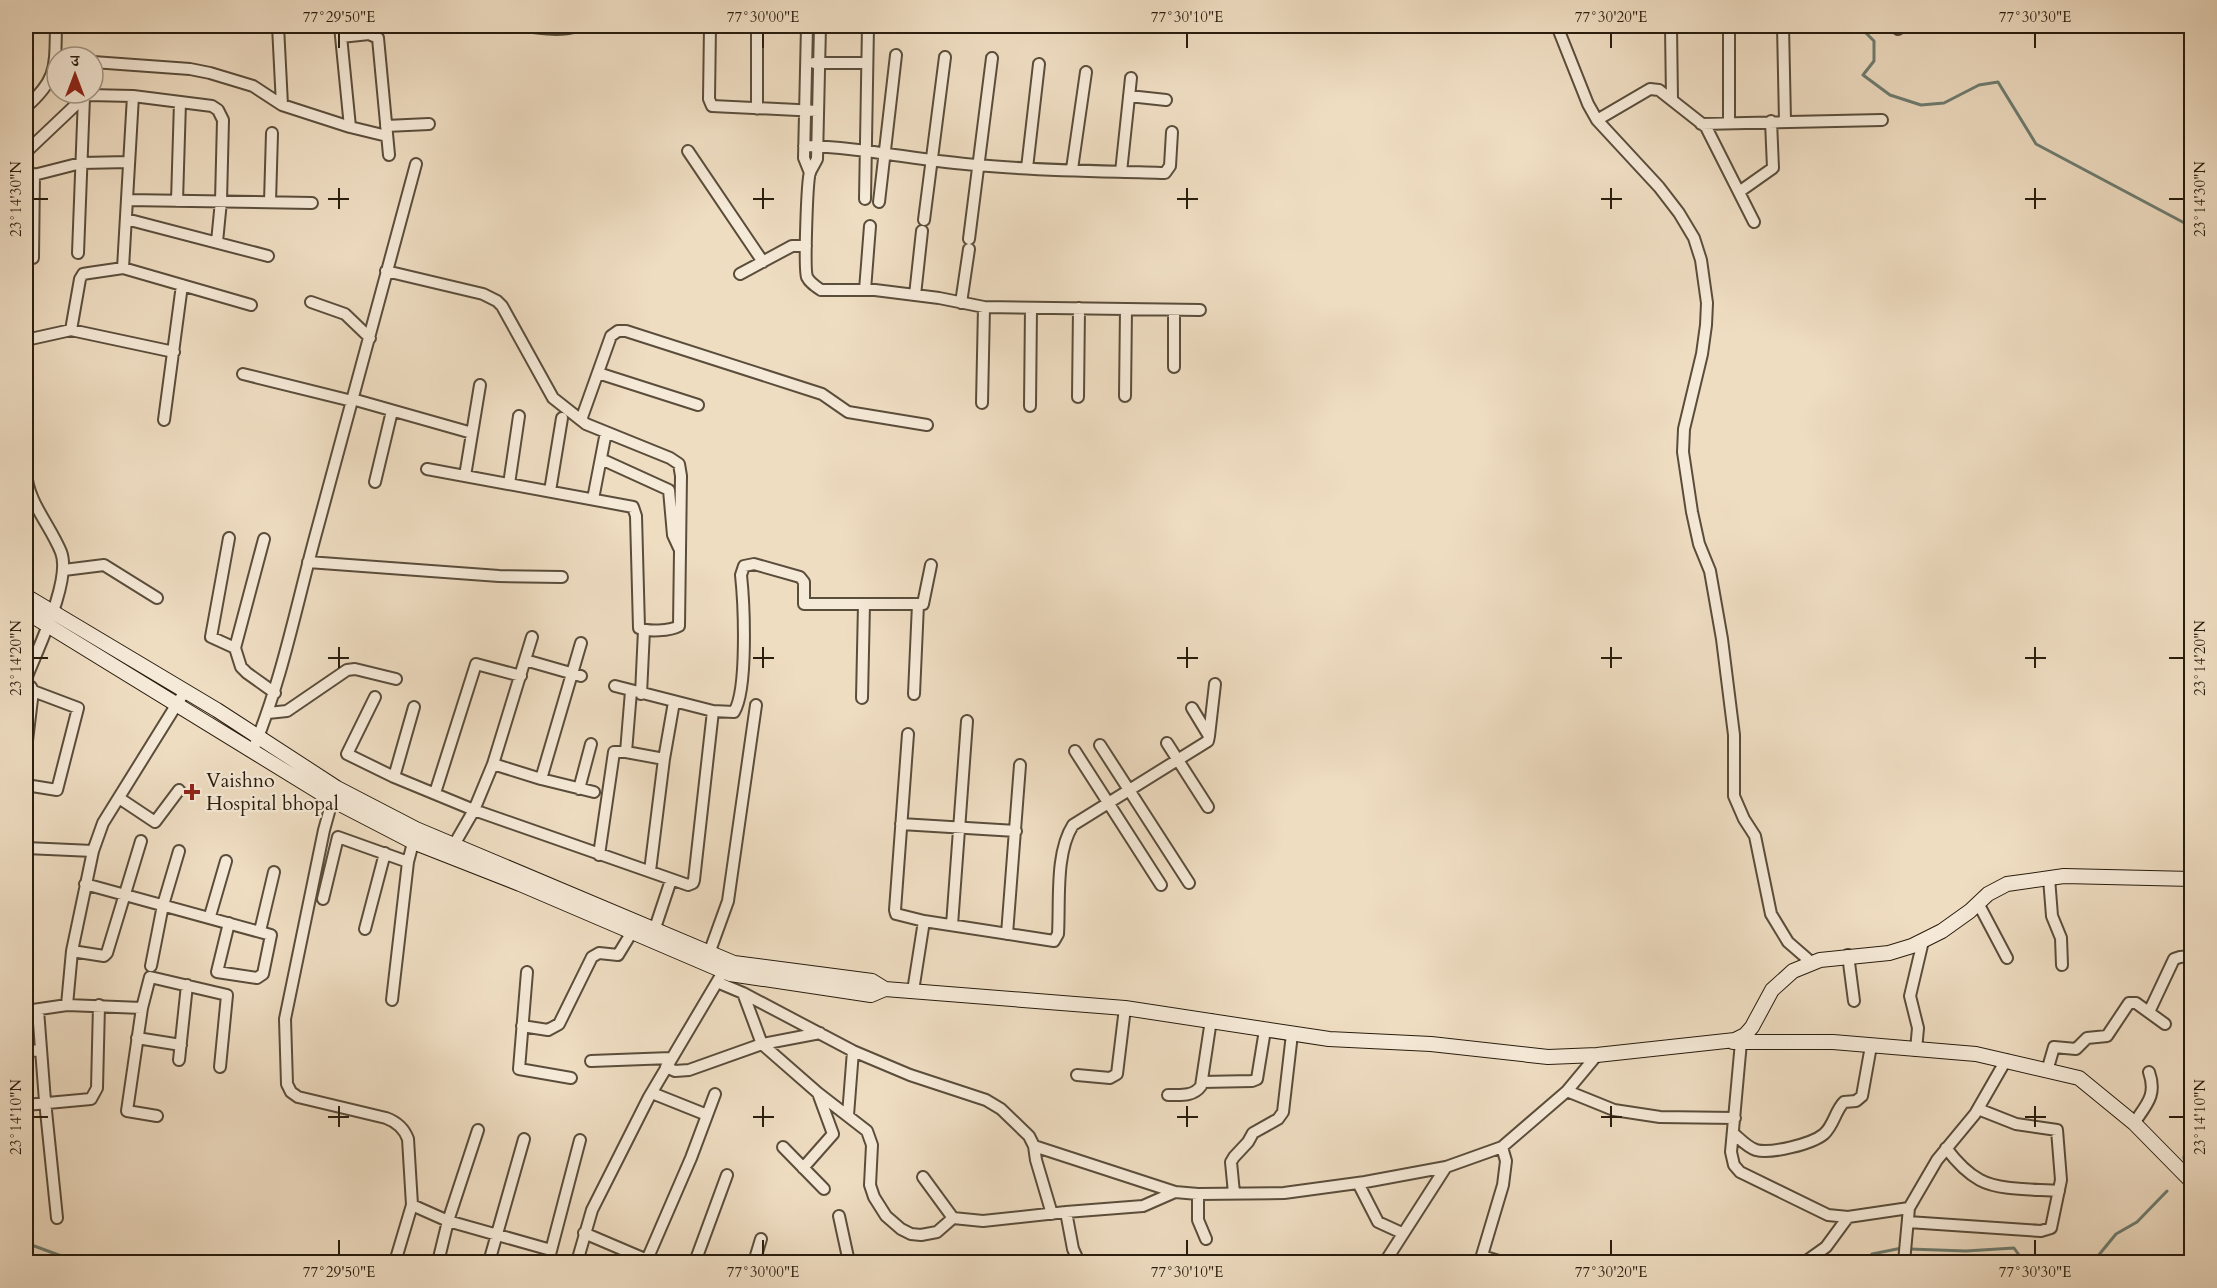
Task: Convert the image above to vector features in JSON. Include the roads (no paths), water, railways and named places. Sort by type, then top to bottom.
[{"type":"street","points":[[56,26],[56,45]]},
{"type":"street","points":[[278,26],[282,105]]},
{"type":"street","points":[[520,26],[554,29],[576,26]]},
{"type":"street","points":[[710,26],[710,104],[715,107],[818,111]]},
{"type":"street","points":[[757,26],[757,109]]},
{"type":"street","points":[[807,26],[804,158],[810,173]]},
{"type":"street","points":[[820,26],[817,159],[810,173],[806,246],[806,269],[813,285],[821,290],[865,290],[915,295],[984,307],[1200,310]]},
{"type":"street","points":[[866,200],[868,26]]},
{"type":"street","points":[[1557,26],[1588,104],[1597,120],[1659,187],[1679,213],[1694,238],[1701,260],[1707,303],[1706,325],[1702,354],[1684,429],[1683,452],[1693,519],[1699,544],[1710,571],[1722,639],[1734,735],[1734,796],[1755,836],[1771,914],[1788,942],[1811,962]]},
{"type":"street","points":[[1671,26],[1672,100]]},
{"type":"street","points":[[1729,26],[1729,123]]},
{"type":"street","points":[[1783,26],[1785,121]]},
{"type":"street","points":[[350,127],[340,31],[369,34],[378,38],[389,155]]},
{"type":"street","points":[[879,202],[896,55]]},
{"type":"street","points":[[915,295],[945,57]]},
{"type":"street","points":[[961,303],[992,58]]},
{"type":"street","points":[[105,63],[189,69],[210,73],[253,86],[282,105],[350,127],[387,131],[429,124]]},
{"type":"street","points":[[806,63],[867,63]]},
{"type":"street","points":[[1027,168],[1039,64]]},
{"type":"street","points":[[1072,169],[1086,72]]},
{"type":"street","points":[[1121,171],[1131,78]]},
{"type":"street","points":[[26,107],[45,88]]},
{"type":"street","points":[[1597,120],[1650,89],[1659,90],[1706,127],[1754,222]]},
{"type":"street","points":[[105,95],[133,96],[212,106],[220,114],[223,120],[217,242]]},
{"type":"street","points":[[123,268],[133,96]]},
{"type":"street","points":[[1130,96],[1166,100]]},
{"type":"street","points":[[177,201],[180,102]]},
{"type":"street","points":[[26,152],[76,105]]},
{"type":"street","points":[[78,254],[84,105]]},
{"type":"street","points":[[1701,124],[1882,120]]},
{"type":"street","points":[[1739,192],[1773,168],[1771,121]]},
{"type":"street","points":[[804,146],[866,150],[978,166],[1165,173],[1170,166],[1172,132]]},
{"type":"street","points":[[270,202],[272,133]]},
{"type":"street","points":[[688,151],[763,262]]},
{"type":"street","points":[[33,258],[30,176],[81,163],[129,162]]},
{"type":"street","points":[[253,750],[275,693],[308,562],[416,164]]},
{"type":"street","points":[[127,200],[312,203]]},
{"type":"street","points":[[126,219],[268,256]]},
{"type":"street","points":[[865,290],[870,226]]},
{"type":"street","points":[[740,274],[792,246],[806,246]]},
{"type":"street","points":[[70,330],[83,274],[123,268],[252,305]]},
{"type":"street","points":[[386,271],[483,294],[497,301],[502,306],[549,393],[560,404],[581,420],[670,458],[679,465],[681,476],[679,626],[674,629],[644,630],[638,625],[635,510],[629,506],[427,469]]},
{"type":"street","points":[[164,420],[182,285]]},
{"type":"street","points":[[311,302],[345,314],[370,338]]},
{"type":"street","points":[[982,402],[984,307]]},
{"type":"street","points":[[1030,308],[1030,406]]},
{"type":"street","points":[[1078,397],[1079,309]]},
{"type":"street","points":[[1125,396],[1126,309]]},
{"type":"street","points":[[1174,310],[1174,367]]},
{"type":"street","points":[[26,340],[70,330],[174,352]]},
{"type":"street","points":[[581,420],[613,332],[626,331],[822,394],[848,412],[927,425]]},
{"type":"street","points":[[598,373],[698,405]]},
{"type":"street","points":[[243,374],[352,400],[472,433]]},
{"type":"street","points":[[465,476],[480,385]]},
{"type":"street","points":[[375,482],[392,411]]},
{"type":"street","points":[[509,484],[519,416]]},
{"type":"street","points":[[550,491],[562,418]]},
{"type":"street","points":[[593,499],[606,432]]},
{"type":"street","points":[[601,459],[669,490],[673,535],[681,549]]},
{"type":"street","points":[[26,472],[33,498],[62,553],[64,570],[59,592],[26,679],[33,691],[26,747]]},
{"type":"street","points":[[229,538],[211,638],[235,648]]},
{"type":"street","points":[[264,539],[235,648],[240,667],[275,693]]},
{"type":"street","points":[[308,562],[500,576],[562,577]]},
{"type":"street","points":[[615,686],[713,711],[734,712],[738,704],[742,675],[741,575],[744,566],[754,564],[800,578],[804,582],[804,604],[923,604],[931,565]]},
{"type":"street","points":[[64,570],[104,566],[157,598]]},
{"type":"street","points":[[26,596],[258,736],[334,794]]},
{"type":"street","points":[[862,698],[864,604]]},
{"type":"street","points":[[914,694],[918,604]]},
{"type":"street","points":[[26,612],[253,750],[414,835],[707,959],[722,971],[742,993],[853,1051],[910,1075],[986,1100],[1001,1108],[1029,1136],[1034,1146],[1052,1214]]},
{"type":"street","points":[[626,752],[644,630]]},
{"type":"street","points":[[451,850],[474,810],[493,764],[532,637]]},
{"type":"street","points":[[542,779],[577,675],[581,643]]},
{"type":"street","points":[[525,660],[577,675]]},
{"type":"street","points":[[435,794],[476,664],[521,676]]},
{"type":"street","points":[[268,713],[287,711],[347,670],[355,669],[396,679]]},
{"type":"street","points":[[908,734],[895,910],[900,916],[924,921],[1049,941],[1057,939],[1062,854],[1068,833],[1073,825],[1208,741],[1215,684]]},
{"type":"street","points":[[67,1005],[72,951],[85,884],[103,823],[185,690]]},
{"type":"street","points":[[26,784],[57,790],[78,708],[33,691]]},
{"type":"street","points":[[375,697],[347,754],[394,777],[474,810],[688,885],[694,880],[713,711]]},
{"type":"street","points":[[650,871],[664,759],[674,702]]},
{"type":"street","points":[[707,959],[728,901],[756,705]]},
{"type":"street","points":[[394,777],[414,707]]},
{"type":"street","points":[[1192,708],[1209,736]]},
{"type":"street","points":[[952,925],[967,721]]},
{"type":"street","points":[[1167,743],[1208,807]]},
{"type":"street","points":[[579,789],[591,744]]},
{"type":"street","points":[[1100,745],[1189,883]]},
{"type":"street","points":[[600,855],[614,752],[664,759]]},
{"type":"street","points":[[1075,752],[1161,885]]},
{"type":"street","points":[[493,764],[594,792]]},
{"type":"street","points":[[1007,934],[1020,765]]},
{"type":"street","points":[[119,798],[155,822],[179,790]]},
{"type":"street","points":[[334,794],[285,1019],[287,1084],[291,1092],[298,1097],[386,1118],[405,1131],[408,1139],[412,1205],[395,1263]]},
{"type":"street","points":[[901,824],[1016,831]]},
{"type":"street","points":[[392,1000],[408,862],[414,835]]},
{"type":"street","points":[[323,899],[338,837],[408,862]]},
{"type":"street","points":[[72,951],[104,956],[107,953],[141,841]]},
{"type":"street","points":[[26,849],[93,851]]},
{"type":"street","points":[[151,966],[163,905],[178,851]]},
{"type":"street","points":[[365,929],[385,853]]},
{"type":"street","points":[[210,916],[226,861]]},
{"type":"street","points":[[260,931],[274,872]]},
{"type":"street","points":[[722,971],[786,984],[871,995],[885,989],[1125,1008],[1329,1039],[1431,1044],[1548,1056],[1597,1055],[1735,1040],[1752,1027],[1772,990],[1793,971],[1811,962],[1848,955],[1889,953],[1923,941],[1942,931],[1988,894],[2007,884],[2064,876],[2192,879]]},
{"type":"street","points":[[2049,878],[2052,916],[2061,938],[2062,965]]},
{"type":"street","points":[[653,935],[671,880]]},
{"type":"street","points":[[85,884],[271,934],[263,974],[256,978],[217,972],[229,923]]},
{"type":"street","points":[[1978,903],[2007,958]]},
{"type":"street","points":[[913,991],[924,921]]},
{"type":"street","points":[[522,1026],[548,1030],[559,1024],[592,957],[599,953],[618,955],[635,927]]},
{"type":"street","points":[[1916,1050],[1918,1028],[1910,996],[1923,941]]},
{"type":"street","points":[[1848,955],[1854,1002]]},
{"type":"street","points":[[2149,1012],[2175,959],[2192,956]]},
{"type":"street","points":[[577,1263],[592,1210],[652,1092],[722,971]]},
{"type":"street","points":[[527,972],[519,1069],[571,1078]]},
{"type":"street","points":[[157,1116],[127,1111],[142,1008],[150,976],[225,993],[229,997],[220,1067]]},
{"type":"street","points":[[179,1060],[187,985]]},
{"type":"street","points":[[742,993],[762,1044],[818,1093],[860,1124],[870,1136],[872,1145],[870,1185],[874,1197],[886,1216],[911,1234],[937,1232],[953,1218],[983,1221],[1143,1206],[1175,1192]]},
{"type":"street","points":[[2047,1071],[2054,1047],[2076,1049],[2087,1038],[2107,1036],[2128,1003],[2136,1003],[2165,1024]]},
{"type":"street","points":[[26,1011],[67,1005],[142,1008]]},
{"type":"street","points":[[26,1105],[45,1101],[92,1099],[97,1088],[99,1005]]},
{"type":"street","points":[[1077,1074],[1110,1078],[1117,1074],[1125,1008]]},
{"type":"street","points":[[38,1010],[57,1218]]},
{"type":"street","points":[[1168,1095],[1190,1095],[1199,1089],[1211,1020]]},
{"type":"street","points":[[1202,1082],[1257,1079],[1265,1030]]},
{"type":"street","points":[[591,1061],[669,1063],[680,1072],[762,1044],[820,1033]]},
{"type":"street","points":[[1234,1194],[1231,1162],[1253,1133],[1278,1119],[1283,1112],[1292,1034]]},
{"type":"street","points":[[137,1038],[181,1045]]},
{"type":"street","points":[[1722,1042],[1833,1042],[1976,1054],[2079,1078],[2134,1123],[2189,1180]]},
{"type":"street","points":[[1741,1042],[1731,1152],[1734,1165],[1740,1172],[1828,1215],[1848,1217],[1909,1208]]},
{"type":"street","points":[[1733,1133],[1755,1150],[1768,1151],[1805,1144],[1819,1138],[1832,1124],[1841,1104],[1856,1101],[1862,1096],[1871,1046]]},
{"type":"street","points":[[26,1051],[41,1050]]},
{"type":"street","points":[[848,1115],[853,1051]]},
{"type":"street","points":[[1034,1146],[1175,1192],[1284,1193],[1358,1183],[1446,1167],[1502,1147],[1567,1091],[1597,1055]]},
{"type":"street","points":[[1905,1259],[1909,1208],[1946,1148],[1978,1109],[2006,1060]]},
{"type":"street","points":[[2134,1123],[2152,1092],[2153,1084],[2149,1072]]},
{"type":"street","points":[[1567,1091],[1614,1110],[1660,1117],[1735,1118]]},
{"type":"street","points":[[652,1092],[707,1115]]},
{"type":"street","points":[[803,1168],[833,1134],[818,1093]]},
{"type":"street","points":[[584,1233],[648,1262],[715,1094]]},
{"type":"street","points":[[1907,1227],[2046,1231],[2053,1223],[2062,1170],[2057,1130],[2016,1124],[1978,1109]]},
{"type":"street","points":[[438,1263],[448,1221],[478,1130]]},
{"type":"street","points":[[489,1263],[524,1139]]},
{"type":"street","points":[[548,1263],[580,1140]]},
{"type":"street","points":[[783,1147],[824,1189]]},
{"type":"street","points":[[1502,1147],[1506,1161],[1503,1185],[1481,1259],[1502,1263]]},
{"type":"street","points":[[1946,1148],[1955,1160],[1972,1175],[1986,1183],[2059,1191]]},
{"type":"street","points":[[1385,1263],[1446,1167]]},
{"type":"street","points":[[695,1263],[727,1175]]},
{"type":"street","points":[[923,1177],[953,1218]]},
{"type":"street","points":[[1358,1183],[1378,1222],[1402,1233]]},
{"type":"street","points":[[1198,1194],[1198,1220],[1206,1239]]},
{"type":"street","points":[[412,1205],[448,1221],[551,1250]]},
{"type":"street","points":[[1066,1212],[1073,1249],[1079,1263]]},
{"type":"street","points":[[839,1216],[849,1263]]},
{"type":"street","points":[[1805,1263],[1826,1247],[1848,1217]]},
{"type":"street","points":[[754,1263],[761,1239]]},
{"type":"waterway","points":[[1859,26],[1874,41],[1874,61],[1863,75],[1890,95],[1921,105],[1944,103],[1979,85],[1998,82],[2036,144],[2192,227]]},
{"type":"waterway","points":[[2184,1158],[2192,1103]]},
{"type":"waterway","points":[[2093,1262],[2116,1234],[2137,1222],[2167,1191]]},
{"type":"waterway","points":[[26,1243],[67,1258],[71,1262]]},
{"type":"waterway","points":[[1863,1262],[1872,1254],[1902,1248]]},
{"type":"waterway","points":[[1909,1249],[1966,1251],[2014,1248],[2024,1262]]},
{"type":"place","name":"Vaishno Hospital bhopal","points":[[192,792]]}]
